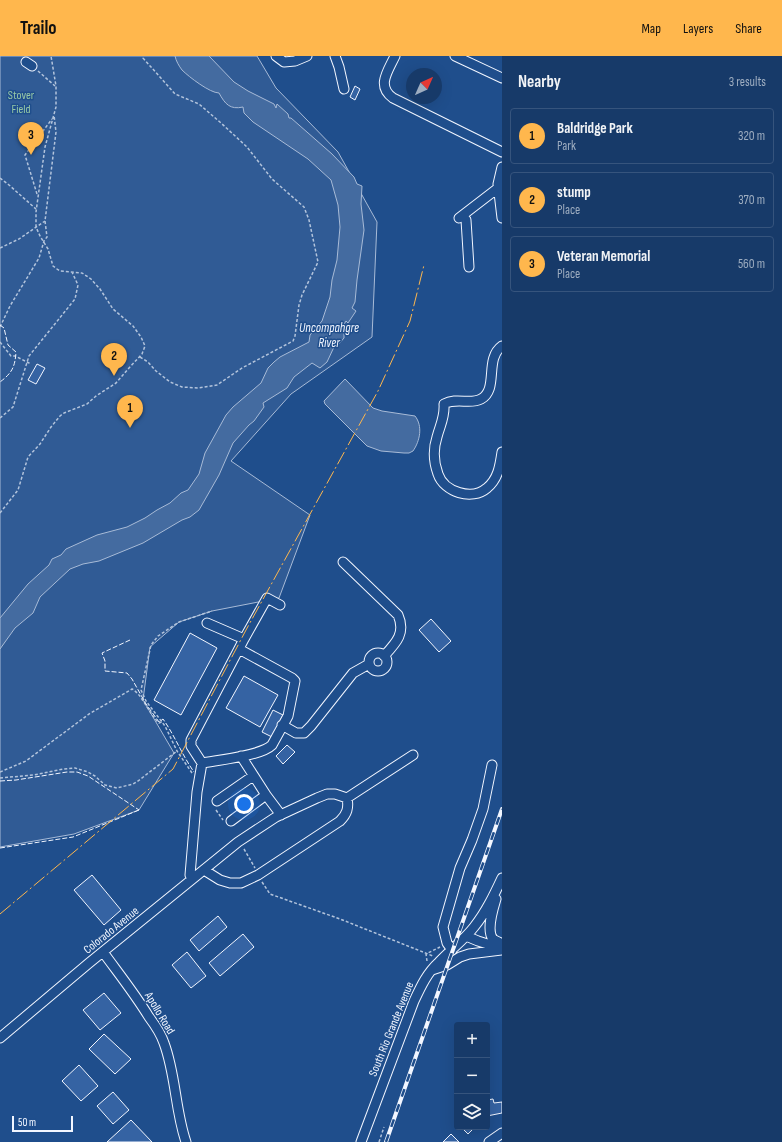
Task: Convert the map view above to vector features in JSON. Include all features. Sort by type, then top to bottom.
[{"type":"street","points":[[276,56],[284,62],[295,61],[307,56]]},
{"type":"street","points":[[334,56],[339,67],[344,89]]},
{"type":"street","points":[[395,56],[385,80],[384,87],[386,94],[502,152]]},
{"type":"street","points":[[455,56],[502,78]]},
{"type":"street","points":[[502,167],[498,188],[502,218]]},
{"type":"street","points":[[468,268],[466,220],[461,217],[498,188]]},
{"type":"street","points":[[502,346],[498,348],[492,359],[491,382],[489,391],[485,396],[480,400],[451,401],[444,404],[444,415],[435,447],[435,461],[441,482],[445,486],[461,493],[478,492],[486,489],[498,473],[502,452]]},
{"type":"street","points":[[343,562],[398,615],[401,621],[400,634],[396,643],[384,656]]},
{"type":"street","points":[[192,879],[190,875],[197,792],[202,763],[191,746],[191,740],[267,598],[280,604]]},
{"type":"street","points":[[206,623],[244,640]]},
{"type":"street","points":[[202,763],[241,756],[268,748],[272,744],[288,716],[296,681],[239,649]]},
{"type":"street","points":[[379,653],[384,656],[386,658],[386,664],[383,669],[375,670],[369,664],[370,658],[374,654],[379,653]]},
{"type":"street","points":[[282,725],[296,733],[304,733],[353,673],[369,664]]},
{"type":"street","points":[[204,870],[220,880],[230,883],[241,883],[258,875],[340,821],[348,810],[347,798],[413,754]]},
{"type":"street","points":[[241,756],[266,796],[281,815]]},
{"type":"street","points":[[452,950],[447,944],[443,927],[460,868],[483,809],[492,765]]},
{"type":"street","points":[[215,804],[253,776]]},
{"type":"street","name":"Colorado Avenue","points":[[0,1038],[238,842],[281,815],[317,798],[327,794],[335,794],[347,798]]},
{"type":"street","points":[[229,823],[266,796]]},
{"type":"street","points":[[502,878],[490,924],[493,939],[502,944]]},
{"type":"street","name":"South Rio Grande Avenue","points":[[361,1142],[414,1000],[425,979],[442,958],[452,950],[473,928],[487,908],[502,878]]},
{"type":"street","points":[[466,936],[478,942],[502,949]]},
{"type":"street","points":[[431,970],[448,965],[460,957],[469,954],[502,949]]},
{"type":"street","name":"Apollo Road","points":[[103,952],[142,1004],[157,1028],[164,1043],[174,1079],[179,1119],[186,1142]]},
{"type":"street","points":[[489,1142],[502,1133]]},
{"type":"path","points":[[0,513],[18,490],[28,457],[40,444],[60,416],[87,404],[96,396],[110,388],[140,357],[144,350],[144,342],[133,326],[113,309],[100,289],[91,279],[82,273],[57,269],[53,266],[48,249],[36,227],[36,209],[45,147],[56,107],[56,86],[51,56]]},
{"type":"path","points":[[140,357],[148,362],[170,382],[182,387],[198,388],[217,385],[242,368],[293,341],[302,294],[318,262],[309,220],[304,207],[272,179],[247,147],[221,123],[199,104],[175,94],[143,58],[143,56]]},
{"type":"path","points":[[29,64],[56,86]]},
{"type":"path","points":[[0,327],[10,306],[40,258],[44,242],[47,238],[45,221],[56,132],[54,113]]},
{"type":"path","points":[[38,196],[25,155],[53,118]]},
{"type":"path","points":[[0,178],[36,209]]},
{"type":"path","points":[[0,248],[19,239],[45,221]]},
{"type":"path","points":[[0,418],[13,408],[29,356],[75,299],[78,285],[72,272]]},
{"type":"path","points":[[0,342],[11,356],[28,361],[31,364]]},
{"type":"path","points":[[199,783],[177,751],[169,732],[146,701],[141,690],[151,645],[158,636],[179,622],[212,611]]},
{"type":"path","points":[[0,772],[26,761],[89,714],[132,689],[139,694],[144,705],[156,720],[159,723],[162,722]]},
{"type":"path","points":[[0,778],[34,775],[75,768],[96,776],[105,785],[117,788],[133,784],[138,781],[177,751]]},
{"type":"path","points":[[215,804],[229,823]]},
{"type":"path","points":[[238,842],[270,894],[340,919],[426,954],[442,958]]},
{"type":"path","points":[[379,1142],[384,1127]]},
{"type":"shaded area","points":[[0,56],[257,56],[276,88],[338,152],[377,222],[372,337],[291,394],[231,461],[310,515],[279,598],[212,611],[179,622],[150,647],[143,700],[174,753],[139,810],[74,834],[0,847]]},
{"type":"water","name":"Uncompahgre River","points":[[175,56],[209,56],[234,82],[274,104],[276,108],[277,104],[288,114],[289,118],[291,118],[332,154],[354,177],[357,184],[362,186],[361,204],[364,230],[355,302],[352,308],[356,311],[348,323],[346,321],[342,328],[344,328],[344,338],[334,347],[327,362],[320,368],[312,363],[294,377],[287,388],[263,403],[264,407],[254,421],[233,443],[219,475],[199,510],[190,517],[182,520],[143,543],[99,561],[83,564],[70,569],[40,597],[33,613],[15,628],[0,649],[0,618],[28,584],[49,565],[52,559],[61,555],[66,549],[97,535],[127,527],[145,518],[170,503],[181,493],[188,490],[199,474],[205,453],[226,415],[261,383],[268,368],[274,362],[280,357],[309,342],[310,335],[322,321],[330,297],[337,260],[340,227],[338,205],[331,180],[308,159],[253,122],[244,113],[243,107],[231,107],[223,100],[219,93],[205,88],[189,77],[182,70]]},
{"type":"water","points":[[345,379],[373,408],[382,411],[415,416],[419,424],[420,434],[413,451],[404,453],[381,451],[367,446],[325,404],[324,401]]},
{"type":"building","points":[[355,86],[360,89],[355,100],[350,97]]},
{"type":"building","points":[[37,364],[45,368],[36,384],[28,380]]},
{"type":"building","points":[[431,619],[451,641],[439,652],[419,630]]},
{"type":"building","points":[[190,633],[217,648],[181,715],[154,700]]},
{"type":"building","points":[[244,676],[278,695],[260,727],[226,708]]},
{"type":"building","points":[[273,710],[283,715],[272,737],[262,732]]},
{"type":"building","points":[[287,745],[295,752],[283,764],[276,756]]},
{"type":"building","points":[[92,875],[121,910],[104,925],[74,890]]},
{"type":"building","points":[[218,916],[227,927],[199,951],[190,940]]},
{"type":"building","points":[[243,934],[254,947],[220,976],[209,963]]},
{"type":"building","points":[[187,952],[206,976],[191,988],[172,965]]},
{"type":"building","points":[[104,993],[121,1013],[100,1030],[83,1010]]},
{"type":"building","points":[[104,1034],[131,1059],[115,1074],[89,1049]]},
{"type":"building","points":[[79,1065],[98,1086],[81,1101],[62,1081]]},
{"type":"building","points":[[113,1092],[129,1110],[113,1124],[97,1106]]},
{"type":"building","points":[[493,1099],[494,1103],[502,1102],[502,1113],[490,1115],[490,1100]]},
{"type":"building","points":[[131,1120],[152,1142],[107,1142]]},
{"type":"building","points":[[464,1130],[472,1130],[468,1134]]},
{"type":"building","points":[[451,1134],[459,1142],[443,1142]]},
{"type":"railway","points":[[386,1142],[502,809]]},
{"type":"fence","points":[[0,325],[4,328],[8,345],[16,352],[15,362],[12,369],[0,382]]},
{"type":"fence","points":[[130,640],[102,653],[105,661],[105,671],[127,673],[159,722],[163,719],[194,772]]},
{"type":"fence","points":[[0,781],[77,772],[88,776],[139,810]]},
{"type":"fence","points":[[0,848],[73,837],[139,810]]},
{"type":"power","points":[[0,914],[173,769],[246,630],[378,391],[410,321],[424,265]]},
{"type":"place","name":"Veteran Memorial","points":[[31,155]]},
{"type":"place","name":"stump","points":[[114,376]]},
{"type":"place","name":"Baldridge Park","points":[[130,428]]},
{"type":"park label","name":"Stover Field","points":[[21,102]]}]
